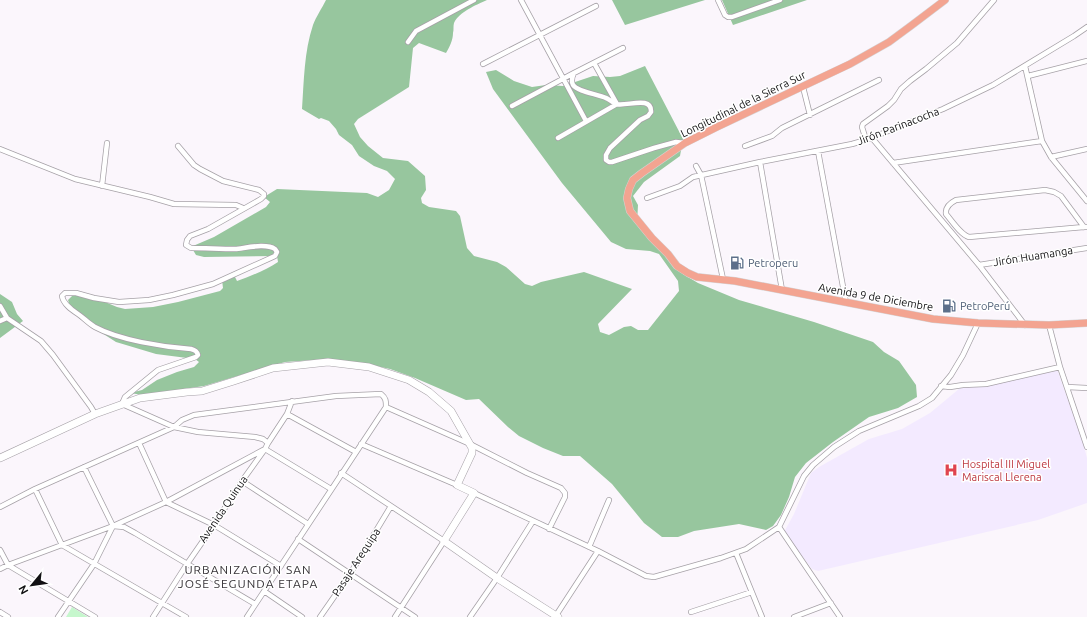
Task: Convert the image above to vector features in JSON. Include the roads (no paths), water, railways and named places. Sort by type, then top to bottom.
[{"type":"main road","name":"Longitudinal de la Sierra Sur","points":[[782,290],[722,279],[696,277],[678,266],[630,211],[627,198],[628,189],[633,180],[685,143],[850,64],[889,42],[945,0]]},
{"type":"main road","name":"Avenida 9 de Diciembre","points":[[782,290],[933,319],[1025,325],[1087,323]]},
{"type":"street","points":[[408,42],[416,32],[474,0]]},
{"type":"street","points":[[521,0],[586,121]]},
{"type":"street","points":[[718,0],[725,15],[728,17],[732,17],[780,0]]},
{"type":"street","points":[[866,140],[862,127],[863,124],[888,106],[901,89],[957,43],[994,0]]},
{"type":"street","points":[[483,64],[596,6]]},
{"type":"street","name":"Jirón Parinacocha","points":[[647,198],[676,188],[690,178],[701,175],[852,144],[872,138],[986,89],[1087,27]]},
{"type":"street","points":[[512,106],[623,48]]},
{"type":"street","points":[[1028,76],[1087,61]]},
{"type":"street","points":[[594,63],[617,104]]},
{"type":"street","points":[[1025,66],[1042,141],[1051,157],[1087,201]]},
{"type":"street","points":[[574,73],[572,82],[578,89],[606,98],[617,104]]},
{"type":"street","points":[[745,146],[772,136],[782,128],[879,80]]},
{"type":"street","points":[[803,87],[810,115]]},
{"type":"street","points":[[558,138],[617,104],[644,102],[649,105],[651,112],[648,116],[640,120],[610,148],[606,154],[606,160],[609,162],[615,161],[676,142],[685,143]]},
{"type":"street","points":[[872,138],[979,265],[1025,325]]},
{"type":"street","points":[[893,163],[1042,141]]},
{"type":"street","points":[[102,186],[107,143]]},
{"type":"street","points":[[122,404],[125,397],[158,370],[196,358],[198,353],[191,349],[142,342],[109,333],[94,327],[71,310],[62,299],[63,294],[76,293],[94,298],[119,302],[149,300],[213,284],[275,256],[277,252],[275,249],[270,247],[255,246],[234,249],[191,248],[186,245],[186,240],[190,236],[208,229],[264,196],[259,190],[223,181],[200,169],[194,165],[178,146]]},
{"type":"street","points":[[0,149],[75,179],[174,204],[236,205],[244,208]]},
{"type":"street","points":[[1051,157],[1087,149]]},
{"type":"street","points":[[818,150],[846,303]]},
{"type":"street","points":[[760,162],[782,290]]},
{"type":"street","points":[[696,166],[701,175],[722,279]]},
{"type":"street","points":[[1045,190],[1054,192],[1061,196],[1086,227],[970,237],[966,236],[962,232],[946,214],[945,210],[949,203],[956,200],[1045,190]]},
{"type":"street","name":"Jirón Huamanga","points":[[979,265],[1087,248]]},
{"type":"street","points":[[0,306],[7,318],[41,341],[53,355],[95,414]]},
{"type":"street","points":[[0,321],[7,318]]},
{"type":"street","points":[[361,444],[457,485],[598,551],[646,576],[654,577],[721,558],[746,549],[779,526],[804,476],[813,465],[834,447],[859,431],[920,406],[932,398],[963,355],[978,323]]},
{"type":"street","points":[[1049,325],[1060,368],[1086,437],[1087,447]]},
{"type":"street","points":[[0,458],[95,414],[140,398],[202,391],[273,368],[328,362],[370,367],[409,380],[429,392],[452,411],[470,444],[472,453],[457,485]]},
{"type":"street","points":[[941,386],[950,387],[986,384],[1060,368]]},
{"type":"street","points":[[1067,387],[1087,388]]},
{"type":"street","points":[[0,507],[35,489],[174,427],[182,420],[194,415],[336,396],[381,394],[386,400],[386,407],[247,617]]},
{"type":"street","name":"Avenida Quinua","points":[[154,617],[186,564],[265,449],[287,414],[292,401]]},
{"type":"street","points":[[122,404],[174,427],[198,432],[255,437],[268,443]]},
{"type":"street","points":[[386,407],[470,444],[527,473],[561,488],[565,493],[565,497],[549,529]]},
{"type":"street","points":[[287,414],[356,452]]},
{"type":"street","points":[[139,443],[166,502],[214,525],[281,566]]},
{"type":"street","points":[[0,569],[113,526],[166,502],[265,449],[331,489]]},
{"type":"street","points":[[84,467],[113,526]]},
{"type":"street","points":[[341,473],[556,617],[598,551]]},
{"type":"street","points":[[242,481],[308,524]]},
{"type":"street","points":[[35,489],[62,545],[186,617]]},
{"type":"street","points":[[395,617],[474,493]]},
{"type":"street","points":[[589,547],[609,500]]},
{"type":"street","name":"Pasaje Arequipa","points":[[320,617],[350,574],[391,506]]},
{"type":"street","points":[[470,617],[533,521]]},
{"type":"street","points":[[58,617],[94,564],[113,526]]},
{"type":"street","points":[[113,526],[124,528],[135,533],[255,604]]},
{"type":"street","points":[[779,526],[840,617]]},
{"type":"street","points":[[298,539],[415,617]]},
{"type":"street","points":[[0,550],[8,565],[95,617]]},
{"type":"street","points":[[736,553],[762,617]]},
{"type":"street","points":[[264,591],[302,617]]},
{"type":"street","points":[[692,612],[752,592]]},
{"type":"street","points":[[794,617],[831,603]]},
{"type":"street","points":[[0,612],[8,617]]},
{"type":"place","name":"Petroperu","points":[[737,263]]},
{"type":"place","name":"PetroPerú","points":[[949,306]]},
{"type":"place","name":"Hospital III Miguel Mariscal Llerena","points":[[951,470]]},
{"type":"district","name":"URBANIZACIÓN SAN JOSÉ SEGUNDA ETAPA","points":[[248,576]]}]
